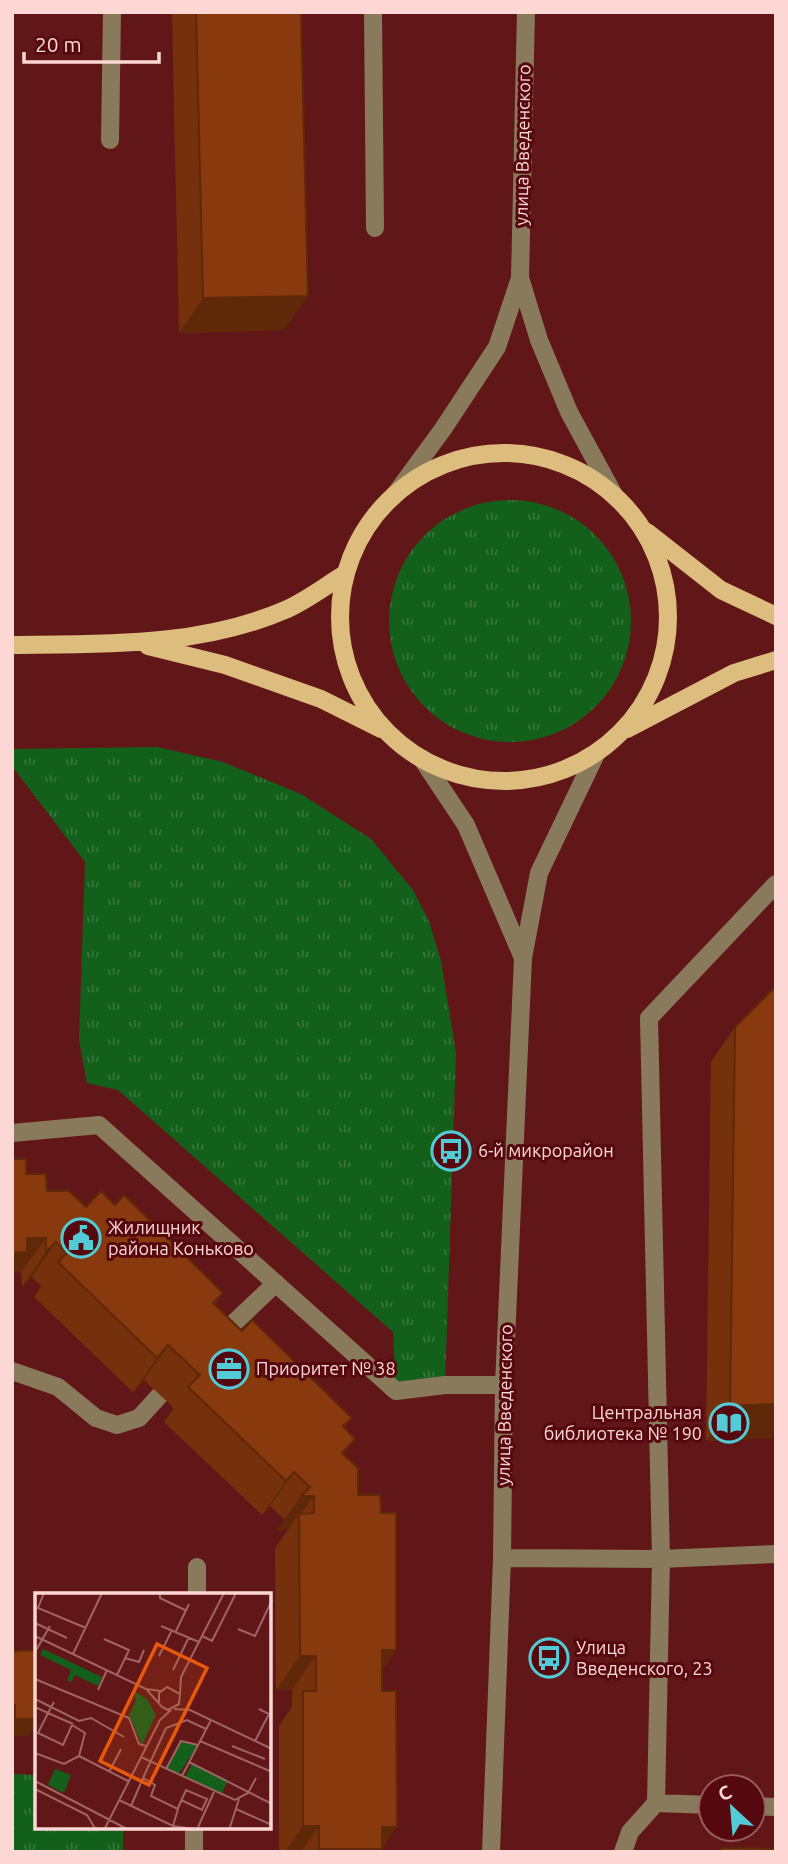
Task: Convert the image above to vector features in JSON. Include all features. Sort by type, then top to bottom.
[{"type":"main road","points":[[776,616],[721,590],[644,530],[612,493],[573,467],[528,454],[481,454],[435,467],[396,493],[374,517],[356,544],[345,574],[339,616],[344,657],[359,696],[383,730],[425,762],[466,778],[511,782],[555,774],[596,754],[624,730],[734,673],[776,660]]},
{"type":"main road","points":[[624,730],[654,685],[668,634],[664,579],[644,530]]},
{"type":"main road","points":[[12,645],[138,644],[227,630],[286,609],[345,574]]},
{"type":"main road","points":[[138,644],[237,669],[321,699],[383,730]]},
{"type":"street","points":[[110,141],[111,12]]},
{"type":"street","points":[[373,12],[374,228]]},
{"type":"street","name":"улица Введенского","points":[[396,493],[443,429],[497,347],[520,278],[526,12]]},
{"type":"street","name":"улица Введенского","points":[[520,278],[539,340],[569,412],[612,493]]},
{"type":"street","name":"улица Введенского","points":[[491,1852],[502,1558],[504,1385],[523,958],[539,873],[596,754]]},
{"type":"street","name":"улица Введенского","points":[[425,762],[467,825],[523,958]]},
{"type":"street","points":[[622,1852],[630,1832],[656,1803],[661,1559],[649,1018],[776,884]]},
{"type":"street","points":[[12,1133],[99,1125],[396,1391],[445,1385],[504,1385]]},
{"type":"street","points":[[204,1352],[276,1283]]},
{"type":"street","points":[[12,1371],[58,1387],[96,1418],[117,1425],[139,1418],[160,1395]]},
{"type":"street","points":[[502,1558],[661,1559],[776,1554]]},
{"type":"street","points":[[197,1567],[197,1593]]},
{"type":"street","points":[[656,1803],[697,1804]]},
{"type":"street","points":[[194,1829],[194,1852]]},
{"type":"green space","points":[[510,500],[534,502],[556,509],[577,520],[596,535],[611,554],[622,575],[629,597],[629,645],[622,667],[611,688],[596,707],[577,722],[556,733],[534,740],[510,742],[486,740],[464,733],[443,722],[424,707],[409,688],[398,667],[391,645],[389,621],[391,597],[398,575],[409,554],[424,535],[443,520],[464,509],[486,502]]},
{"type":"green space","points":[[157,747],[223,762],[301,794],[371,839],[413,890],[429,921],[441,961],[456,1053],[445,1385],[396,1391],[393,1332],[118,1090],[87,1083],[79,1040],[85,862],[12,766],[12,749]]},
{"type":"green space","points":[[12,1774],[35,1775],[35,1829],[123,1829],[123,1852],[12,1852]]},
{"type":"building","points":[[196,12],[301,12],[308,296],[203,298]]},
{"type":"building","points":[[776,986],[776,1404],[730,1406],[735,1027]]},
{"type":"building","points":[[12,1159],[26,1159],[26,1174],[46,1174],[47,1191],[69,1191],[86,1207],[101,1191],[115,1205],[124,1195],[223,1293],[213,1303],[242,1331],[252,1320],[352,1418],[343,1426],[355,1439],[342,1453],[358,1468],[358,1495],[380,1495],[381,1513],[396,1513],[396,1650],[382,1650],[382,1691],[396,1691],[397,1827],[382,1827],[382,1849],[319,1849],[319,1826],[303,1826],[303,1691],[316,1691],[316,1656],[300,1656],[299,1514],[314,1513],[314,1496],[301,1496],[310,1487],[294,1472],[286,1481],[188,1387],[200,1375],[168,1345],[157,1358],[58,1262],[67,1253],[56,1242],[46,1252],[46,1238],[27,1238],[27,1252],[12,1253]]},
{"type":"building","points":[[35,1650],[35,1719],[15,1719],[15,1705],[12,1705],[12,1651]]},
{"type":"building","points":[[722,1848],[776,1849],[776,1852],[722,1852]]},
{"type":"place","name":"6-й микрорайон","points":[[451,1151]]},
{"type":"place","name":"Жилищник района Коньково","points":[[81,1238]]},
{"type":"place","name":"Приоритет № 38","points":[[229,1369]]},
{"type":"place","name":"Центральная библиотека № 190","points":[[729,1423]]},
{"type":"place","name":"Улица Введенского, 23","points":[[549,1658]]}]
